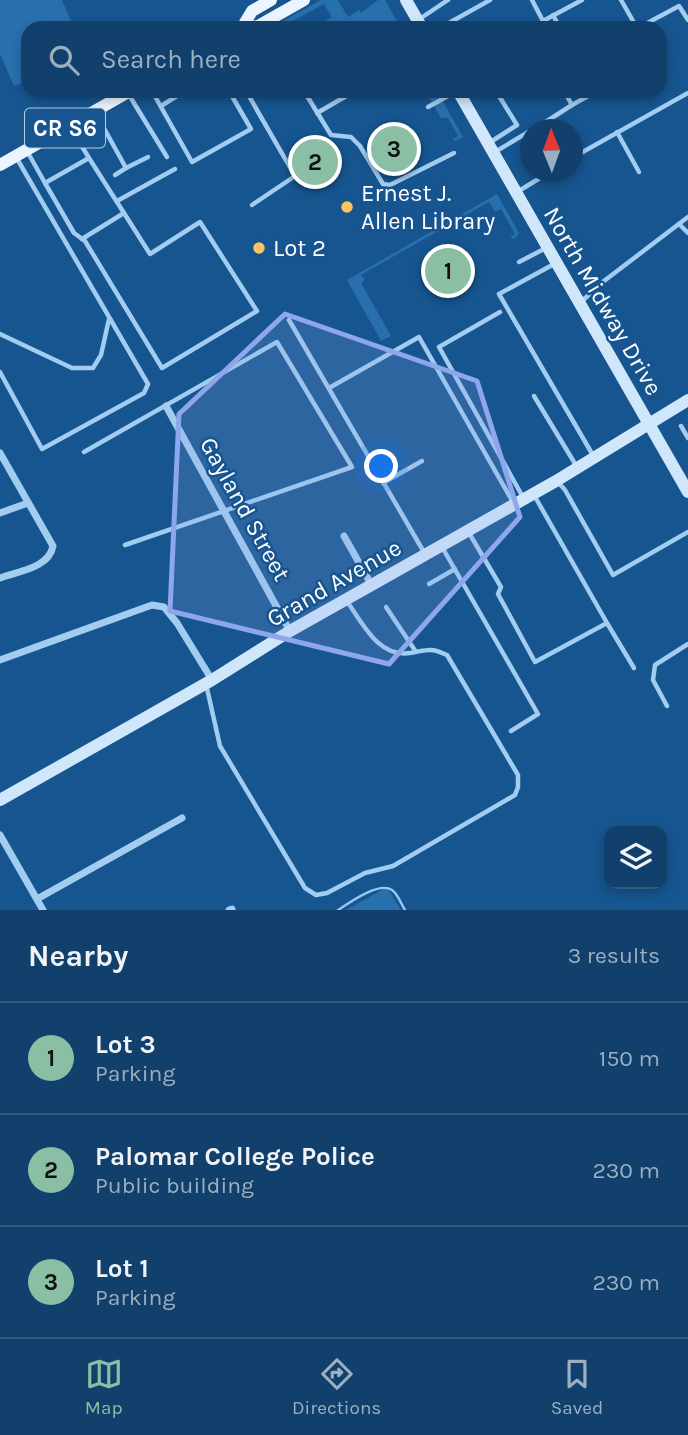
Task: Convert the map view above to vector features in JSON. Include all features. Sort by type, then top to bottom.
[{"type":"main road","points":[[274,21],[304,0]]},
{"type":"main road","points":[[406,0],[418,21]]},
{"type":"main road","points":[[246,21],[252,11],[266,1]]},
{"type":"main road","name":"CR S6","points":[[0,165],[118,98]]},
{"type":"main road","name":"North Midway Drive","points":[[466,98],[491,148],[688,492]]},
{"type":"main road","name":"Grand Avenue","points":[[0,800],[209,682],[371,584],[556,481],[688,400]]},
{"type":"street","name":"Gayland Street","points":[[166,406],[290,631]]},
{"type":"street","points":[[0,453],[53,546],[46,562],[0,578]]},
{"type":"street","points":[[0,513],[28,503]]},
{"type":"street","points":[[344,536],[371,584]]},
{"type":"street","points":[[0,660],[152,606],[164,607],[177,623],[209,682]]},
{"type":"street","points":[[37,899],[182,818]]},
{"type":"street","points":[[0,835],[43,910]]},
{"type":"lane","points":[[424,21],[448,0]]},
{"type":"lane","points":[[454,20],[490,0]]},
{"type":"lane","points":[[532,0],[543,21],[582,0]]},
{"type":"lane","points":[[621,0],[634,21]]},
{"type":"lane","points":[[651,21],[679,6],[688,20]]},
{"type":"lane","points":[[553,15],[556,21]]},
{"type":"lane","points":[[583,152],[688,93]]},
{"type":"lane","points":[[133,98],[167,157]]},
{"type":"lane","points":[[156,98],[192,162],[251,129],[233,98]]},
{"type":"lane","points":[[161,106],[174,98]]},
{"type":"lane","points":[[250,98],[295,176],[252,205]]},
{"type":"lane","points":[[308,98],[331,135],[351,137],[360,146],[383,184],[390,185],[454,153]]},
{"type":"lane","points":[[317,113],[343,98]]},
{"type":"lane","points":[[428,107],[450,98]]},
{"type":"lane","points":[[491,148],[517,125],[500,98]]},
{"type":"lane","points":[[568,98],[572,105]]},
{"type":"lane","points":[[550,119],[584,98]]},
{"type":"lane","points":[[94,111],[126,168]]},
{"type":"lane","points":[[21,153],[45,183],[74,233],[85,241],[162,369],[257,312],[200,222],[150,254],[69,126]]},
{"type":"lane","points":[[617,132],[639,172]]},
{"type":"lane","points":[[491,148],[520,135]]},
{"type":"lane","points":[[0,373],[42,449],[144,393],[148,384],[109,318],[21,153]]},
{"type":"lane","points":[[115,175],[148,157]]},
{"type":"lane","points":[[45,183],[89,158]]},
{"type":"lane","points":[[117,201],[175,169]]},
{"type":"lane","points":[[516,192],[533,182]]},
{"type":"lane","points":[[82,239],[124,213]]},
{"type":"lane","points":[[580,302],[688,217]]},
{"type":"lane","points":[[679,224],[688,233]]},
{"type":"lane","points":[[519,262],[548,247]]},
{"type":"lane","points":[[557,262],[499,294],[594,458]]},
{"type":"lane","points":[[500,312],[439,347],[524,499]]},
{"type":"lane","points":[[0,334],[72,368],[93,368],[101,355],[109,318]]},
{"type":"lane","points":[[289,320],[425,555]]},
{"type":"lane","points":[[329,388],[419,337],[634,668]]},
{"type":"lane","points":[[84,452],[277,342],[352,467],[125,545]]},
{"type":"lane","points":[[534,396],[578,468]]},
{"type":"lane","points":[[681,426],[688,439]]},
{"type":"lane","points":[[383,483],[422,461]]},
{"type":"lane","points":[[556,481],[565,490],[613,575],[688,532]]},
{"type":"lane","points":[[468,531],[501,587],[498,594],[535,662],[607,623]]},
{"type":"lane","points":[[442,546],[538,714],[511,731]]},
{"type":"lane","points":[[429,584],[455,569]]},
{"type":"lane","points":[[209,682],[220,746],[305,888],[316,895],[327,893],[365,873],[393,866],[514,795],[518,788],[518,775],[447,655],[433,648],[392,653],[376,642],[346,600]]},
{"type":"lane","points":[[386,607],[416,652]]},
{"type":"lane","points":[[667,706],[653,680],[655,665],[688,644]]},
{"type":"highlighted area","points":[[285,314],[477,381],[520,517],[389,664],[170,611],[179,414]]},
{"type":"shaded area","points":[[0,0],[62,0],[71,21],[21,21],[21,84],[14,86],[0,54]]},
{"type":"shaded area","points":[[321,0],[338,0],[348,17],[359,10],[361,13],[378,0],[385,0],[397,21],[325,21],[332,17],[324,4],[293,21],[283,21]]},
{"type":"shaded area","points":[[429,98],[441,98],[463,137],[452,140],[458,136],[448,118],[441,118]]},
{"type":"shaded area","points":[[497,194],[519,233],[514,239],[510,237],[515,234],[501,209],[495,212],[489,202],[361,275],[365,280],[361,283],[391,336],[381,341],[347,280]]},
{"type":"shaded area","points":[[387,887],[401,910],[346,910]]},
{"type":"waterway","points":[[338,910],[364,894],[380,888],[392,890],[405,910]]},
{"type":"place","name":"Lot 1","points":[[394,149]]},
{"type":"place","name":"Palomar College Police","points":[[315,162]]},
{"type":"place","name":"Ernest J. Allen Library","points":[[347,207]]},
{"type":"place","name":"Lot 2","points":[[259,248]]},
{"type":"place","name":"Lot 3","points":[[448,271]]}]
